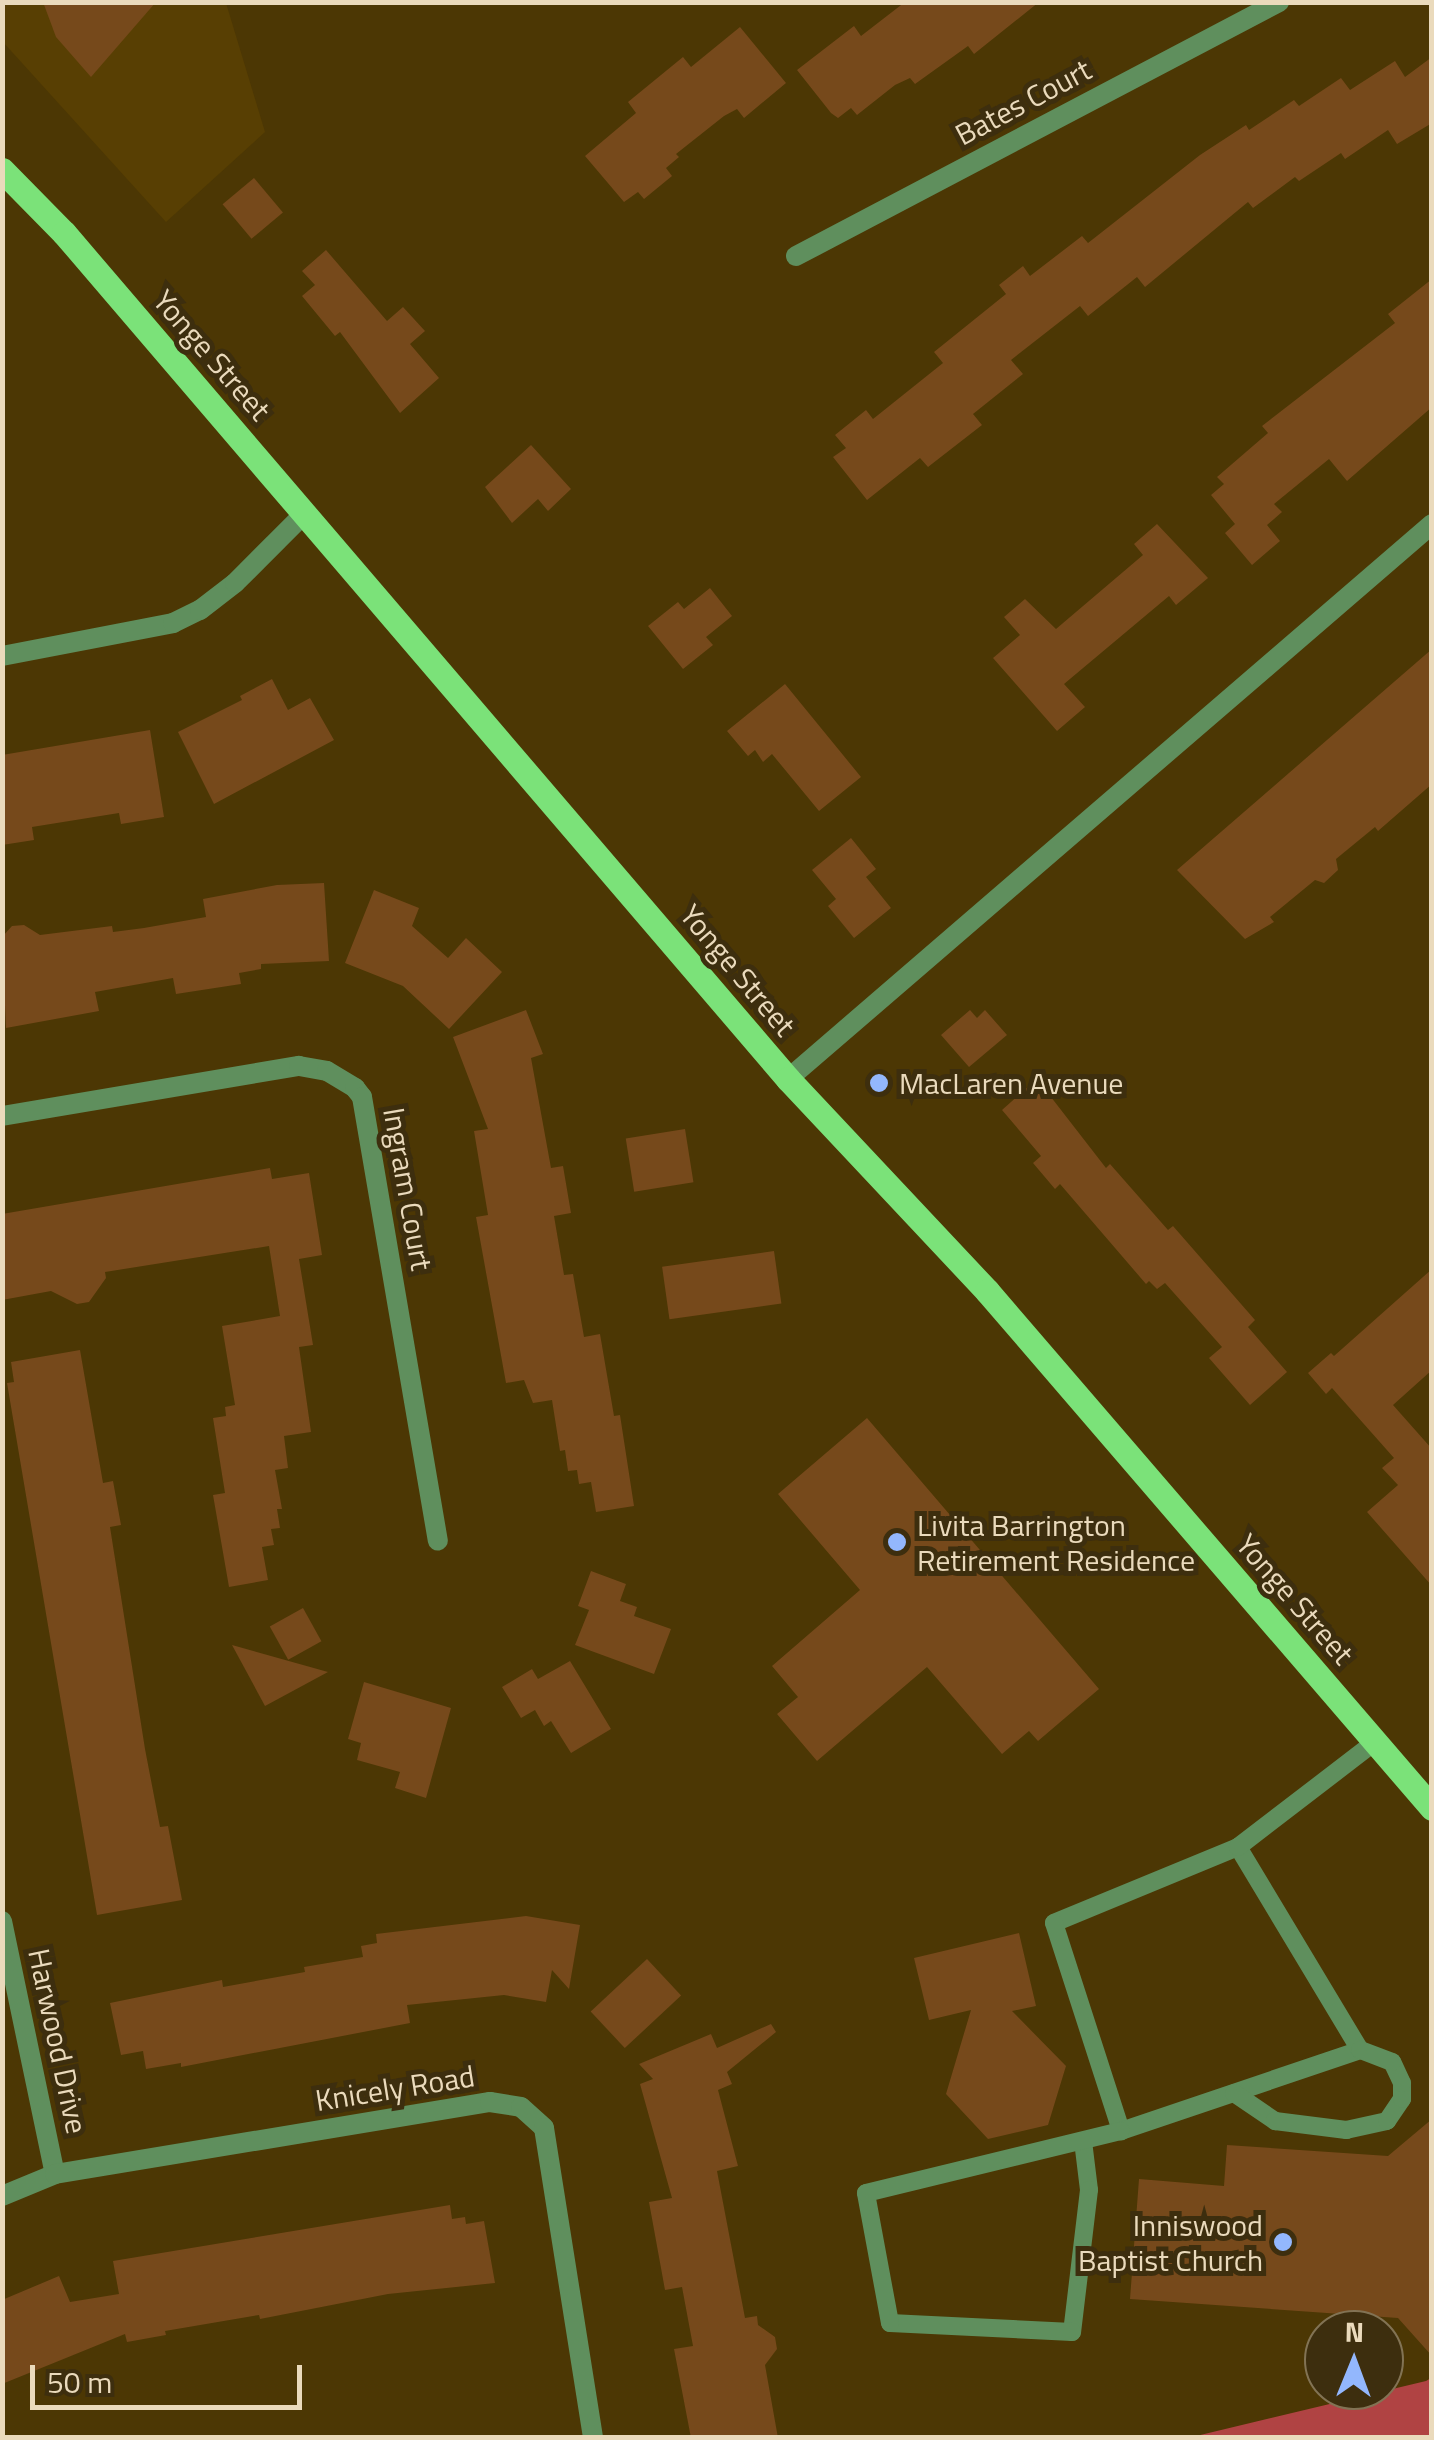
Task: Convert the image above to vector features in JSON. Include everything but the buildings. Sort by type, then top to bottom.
[{"type":"main road","name":"Yonge Street","points":[[2,170],[64,233],[788,1079],[988,1291],[1432,1808]]},
{"type":"street","name":"Bates Court","points":[[796,256],[1279,2]]},
{"type":"street","points":[[2,656],[144,631],[187,617],[235,582],[306,514]]},
{"type":"street","points":[[788,1079],[1432,524]]},
{"type":"street","name":"Ingram Court","points":[[2,1116],[299,1066],[328,1071],[356,1088],[362,1097],[438,1541]]},
{"type":"street","name":"Harwood Drive","points":[[2,1920],[56,2174]]},
{"type":"street","name":"Knicely Road","points":[[2,2196],[56,2174],[490,2102],[521,2107],[544,2128],[593,2438]]},
{"type":"lane","points":[[1121,2131],[1054,1923],[1238,1848],[1375,1742]]},
{"type":"lane","points":[[1234,2093],[1275,2121],[1346,2130],[1387,2120],[1402,2099],[1402,2082],[1392,2062],[1360,2050],[1238,1848]]},
{"type":"lane","points":[[1083,2141],[1089,2190],[1072,2332],[890,2324],[866,2193],[1121,2131],[1360,2050]]},
{"type":"shaded area","points":[[3,3],[226,3],[265,132],[166,222],[3,42]]},
{"type":"shaded area","points":[[1431,2378],[1431,2437],[1192,2437],[1305,2410],[1404,2410],[1404,2386]]},
{"type":"place","name":"MacLaren Avenue","points":[[879,1083]]},
{"type":"place","name":"Livita Barrington Retirement Residence","points":[[897,1542]]},
{"type":"place","name":"Inniswood Baptist Church","points":[[1283,2242]]}]
